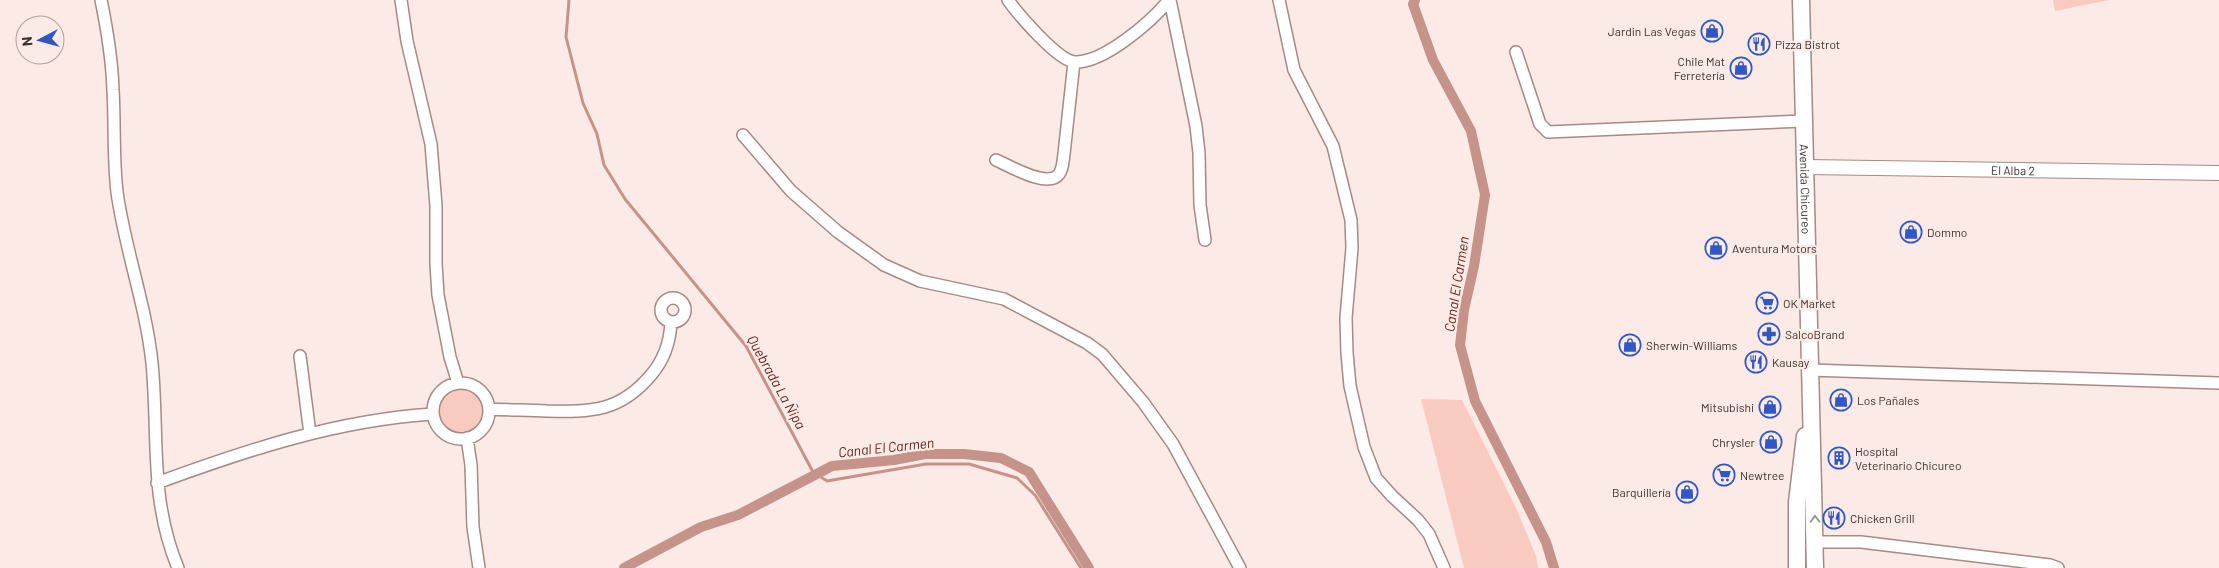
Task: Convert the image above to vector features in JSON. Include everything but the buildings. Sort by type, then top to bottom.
[{"type":"main road","name":"Avenida Chicureo","points":[[1801,0],[1815,568]]},
{"type":"main road","name":"Avenida Chicureo","points":[[1797,568],[1796,526],[1798,489],[1810,407]]},
{"type":"street","points":[[101,0],[112,77],[118,198],[145,319],[152,361],[157,483],[164,525],[178,568]]},
{"type":"street","points":[[401,0],[407,41],[431,144],[436,206],[438,295],[450,357],[458,383]]},
{"type":"street","points":[[1008,0],[1054,52],[1074,62],[1092,59],[1130,38],[1157,16],[1170,0]]},
{"type":"street","points":[[1170,0],[1196,126],[1199,153],[1200,205],[1205,240]]},
{"type":"street","points":[[1278,0],[1294,70],[1333,146],[1351,220],[1352,248],[1346,318],[1347,352],[1350,386],[1364,447],[1376,478],[1424,527],[1444,568]]},
{"type":"street","points":[[1516,52],[1540,124],[1548,132],[1804,121]]},
{"type":"street","points":[[996,160],[1039,179],[1049,180],[1059,175],[1064,154],[1074,62]]},
{"type":"street","points":[[743,135],[803,202],[838,232],[884,265],[920,281],[1004,298],[1087,343],[1102,354],[1143,402],[1173,444],[1240,568]]},
{"type":"street","name":"El Alba 2","points":[[1805,167],[2219,173]]},
{"type":"street","points":[[489,409],[584,412],[617,402],[637,390],[654,372],[668,345],[671,322]]},
{"type":"street","points":[[300,356],[310,434]]},
{"type":"street","points":[[1809,370],[2219,383]]},
{"type":"street","points":[[458,383],[470,384],[481,392],[489,409],[484,428],[467,438],[448,436],[438,426],[433,414],[437,396],[446,387],[458,383]]},
{"type":"street","points":[[157,483],[240,453],[310,434],[374,420],[433,414]]},
{"type":"street","points":[[467,438],[470,458],[473,527],[478,568]]},
{"type":"street","points":[[1815,542],[1861,542],[2050,565],[2058,568]]},
{"type":"shaded area","points":[[2053,0],[2109,0],[2055,11]]},
{"type":"shaded area","points":[[457,388],[465,388],[474,392],[480,398],[484,411],[480,424],[474,430],[465,434],[457,434],[448,430],[442,424],[438,415],[438,407],[442,398],[448,392]]},
{"type":"shaded area","points":[[1421,399],[1462,400],[1517,510],[1536,556],[1538,568],[1464,568]]},
{"type":"waterway","name":"Quebrada La Ñipa","points":[[569,0],[566,37],[583,103],[597,134],[604,165],[625,199],[746,346],[813,472],[827,481],[926,464],[969,464],[1017,478],[1035,495],[1081,568]]},
{"type":"waterway","name":"Canal El Carmen","points":[[1415,0],[1413,4],[1433,60],[1471,131],[1485,195],[1474,266],[1464,310],[1460,345],[1475,401],[1546,542],[1554,568]]},
{"type":"waterway","name":"Canal El Carmen","points":[[624,568],[701,527],[738,515],[832,466],[894,460],[925,454],[964,454],[1001,458],[1029,472],[1089,568]]},
{"type":"place","name":"Jardin Las Vegas","points":[[1712,31]]},
{"type":"place","name":"Pizza Bistrot","points":[[1759,44]]},
{"type":"place","name":"Chile Mat Ferretería","points":[[1741,68]]},
{"type":"place","name":"Dommo","points":[[1911,232]]},
{"type":"place","name":"Aventura Motors","points":[[1716,248]]},
{"type":"place","name":"OK Market","points":[[1767,303]]},
{"type":"place","name":"SalcoBrand","points":[[1769,334]]},
{"type":"place","name":"Sherwin-Williams","points":[[1630,345]]},
{"type":"place","name":"Kausay","points":[[1756,362]]},
{"type":"place","name":"Los Pañales","points":[[1841,400]]},
{"type":"place","name":"Mitsubishi","points":[[1770,407]]},
{"type":"place","name":"Chrysler","points":[[1771,442]]},
{"type":"place","name":"Hospital Veterinario Chicureo","points":[[1839,458]]},
{"type":"place","name":"Newtree","points":[[1724,475]]},
{"type":"place","name":"Barquillería","points":[[1687,492]]},
{"type":"place","name":"Chicken Grill","points":[[1834,518]]}]
